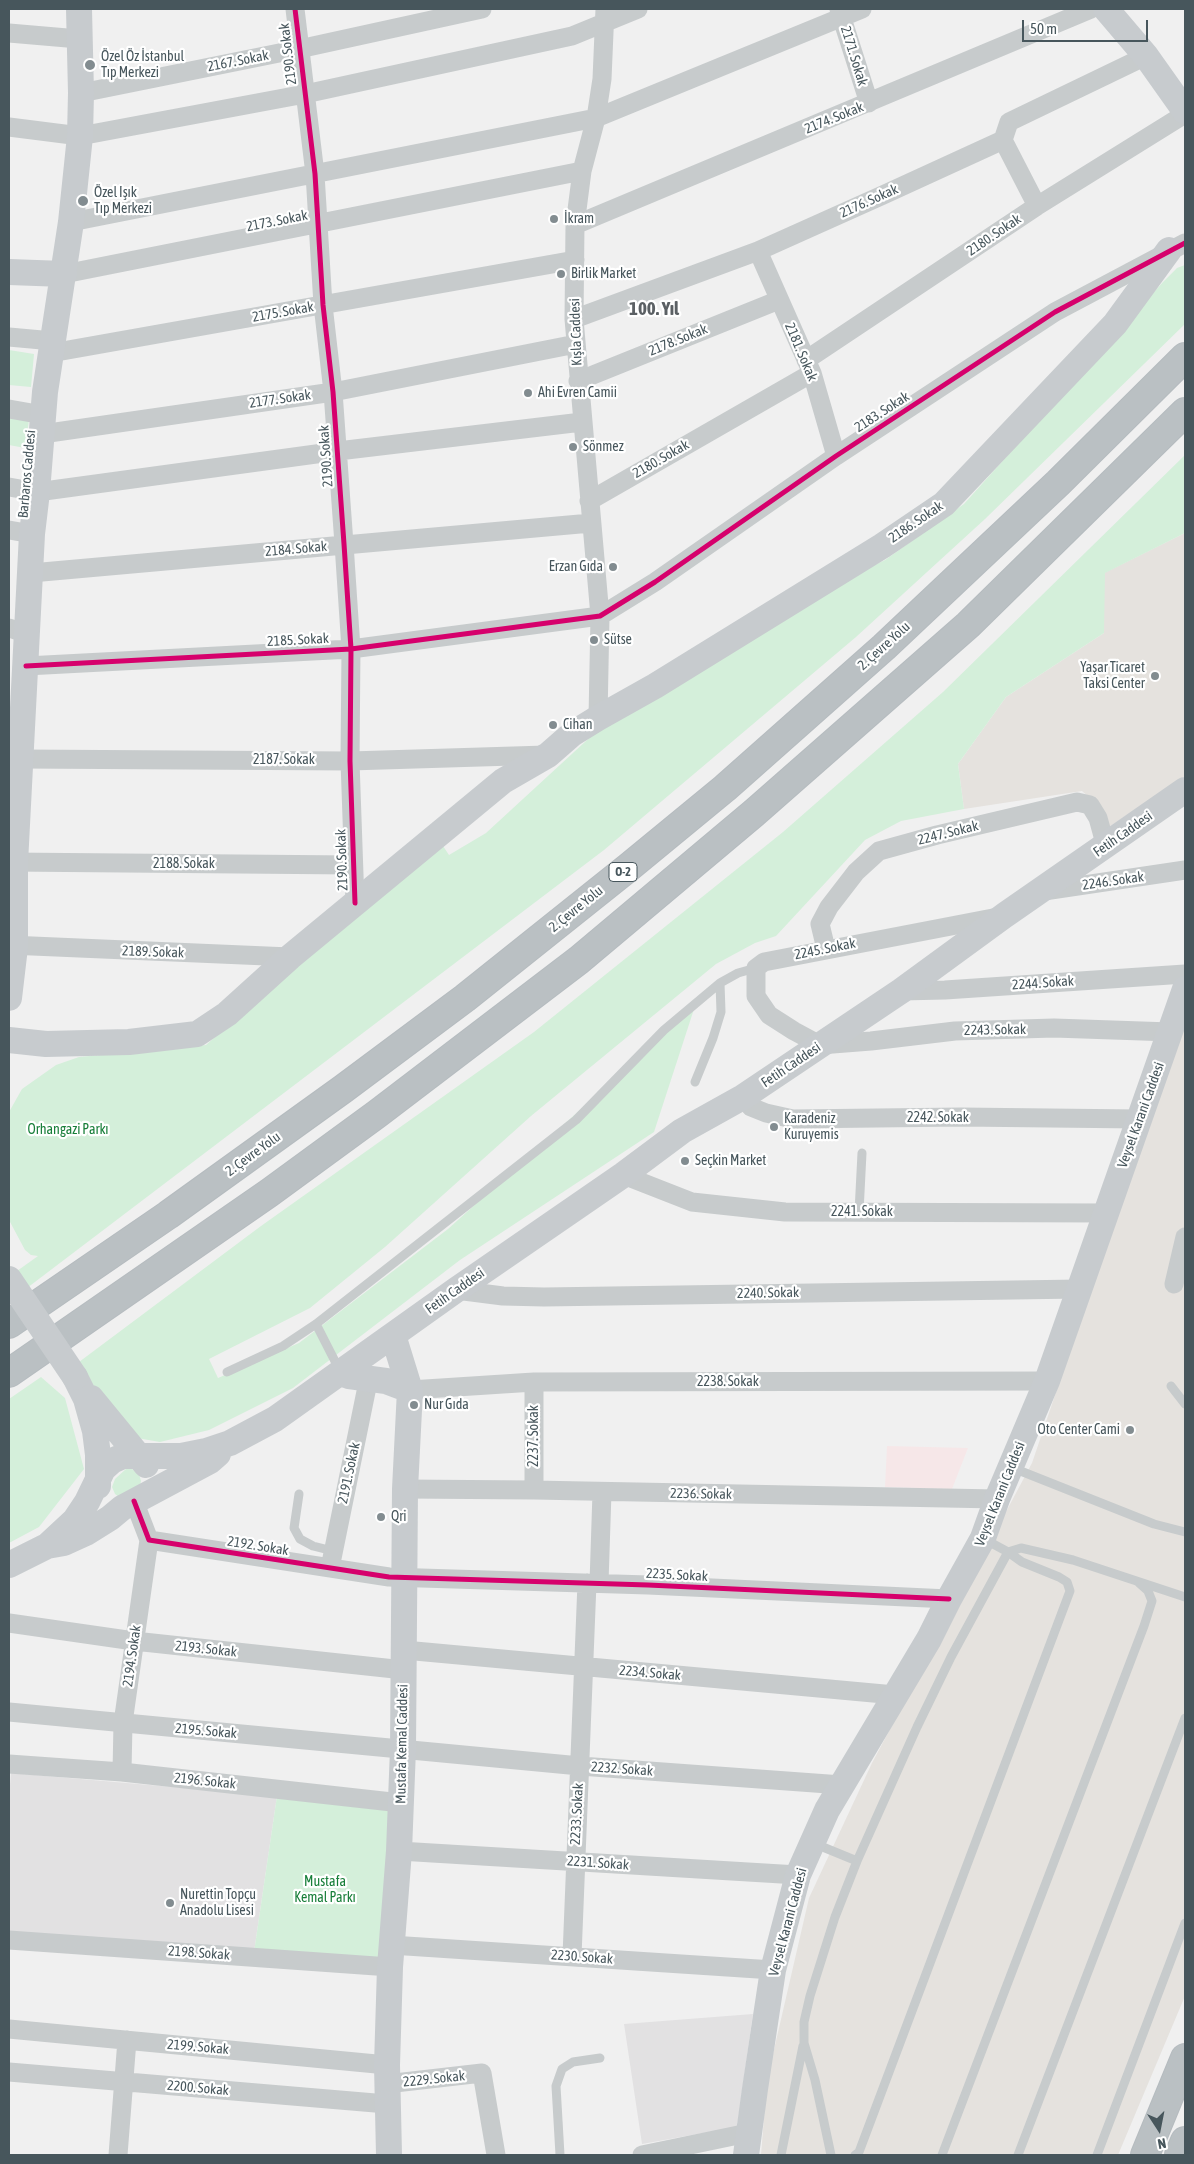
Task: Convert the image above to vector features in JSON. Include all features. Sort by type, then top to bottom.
[{"type":"highway","name":"2. Çevre Yolu","points":[[9,1324],[168,1215],[343,1088],[465,998],[629,867],[725,788],[890,641],[1058,483],[1185,357]]},
{"type":"highway","points":[[9,1373],[269,1193],[377,1114],[579,960],[754,814],[961,631],[1185,412]]},
{"type":"highway","points":[[1145,2155],[1185,2058]]},
{"type":"highway","points":[[1179,2155],[1185,2141]]},
{"type":"main road","name":"Barbaros Caddesi","points":[[9,998],[12,946],[16,723],[26,666],[18,631],[31,573],[20,532],[38,492],[42,424],[71,222],[80,136],[79,9]]},
{"type":"main road","points":[[1106,9],[1146,56],[1185,113]]},
{"type":"main road","name":"2186. Sokak","points":[[9,1040],[46,1044],[129,1042],[198,1034],[227,1014],[290,957],[503,781],[548,755],[572,734],[840,572],[944,504],[1115,324],[1177,246]]},
{"type":"main road","points":[[9,272],[64,274]]},
{"type":"main road","name":"Fetih Caddesi","points":[[230,1443],[275,1419],[456,1290],[623,1175],[682,1131],[743,1098],[902,991],[1040,891],[1106,847],[1185,790]]},
{"type":"main road","name":"Veysel Karani Caddesi","points":[[747,2144],[773,1970],[798,1875],[827,1810],[929,1640],[949,1598],[983,1538],[997,1499],[1046,1381],[1080,1289],[1185,989]]},
{"type":"main road","points":[[9,1279],[75,1376],[150,1471],[136,1500]]},
{"type":"main road","name":"Mustafa Kemal Caddesi","points":[[389,2155],[387,2084],[391,1956],[403,1749],[405,1489],[410,1390],[393,1335]]},
{"type":"main road","points":[[341,1372],[349,1376],[386,1381],[410,1390]]},
{"type":"main road","points":[[75,1376],[86,1399],[95,1431],[98,1455],[98,1490],[108,1504],[136,1500]]},
{"type":"main road","points":[[9,1565],[47,1546],[75,1520],[88,1502],[103,1469],[112,1461],[123,1456],[181,1456],[230,1443]]},
{"type":"main road","points":[[47,1546],[64,1543],[86,1533],[136,1500],[210,1461],[230,1443]]},
{"type":"street","name":"2190. Sokak","points":[[295,9],[315,174],[323,305],[338,451],[351,649],[350,761],[352,866],[355,903]]},
{"type":"street","name":"2167. Sokak","points":[[81,92],[299,49],[482,9]]},
{"type":"street","points":[[9,127],[80,136],[304,94],[572,36],[605,16],[638,9]]},
{"type":"street","points":[[71,222],[596,118],[841,13],[862,9]]},
{"type":"street","name":"2174. Sokak","points":[[575,225],[1091,9]]},
{"type":"street","name":"2171. Sokak","points":[[841,13],[869,103]]},
{"type":"street","name":"Kışla Caddesi","points":[[598,718],[600,616],[578,381],[574,319],[574,260],[575,225],[582,170],[596,118],[602,80],[605,16]]},
{"type":"street","points":[[9,33],[80,40]]},
{"type":"street","points":[[1037,206],[1003,140],[1009,122],[1146,56]]},
{"type":"street","name":"2180. Sokak","points":[[589,502],[809,366],[1037,206],[1185,113]]},
{"type":"street","name":"2176. Sokak","points":[[574,319],[758,250],[1003,140]]},
{"type":"street","name":"2173. Sokak","points":[[64,274],[582,170]]},
{"type":"street","name":"2183. Sokak","points":[[600,616],[655,582],[836,456],[1055,312],[1177,246]]},
{"type":"street","name":"2181. Sokak","points":[[758,250],[809,366],[836,456]]},
{"type":"street","name":"2175. Sokak","points":[[9,337],[52,347],[323,305],[574,260]]},
{"type":"street","name":"2178. Sokak","points":[[578,381],[779,300]]},
{"type":"street","name":"2177. Sokak","points":[[9,409],[42,424],[333,392],[576,344]]},
{"type":"street","points":[[9,487],[38,492],[338,451],[582,422]]},
{"type":"street","name":"2184. Sokak","points":[[31,573],[591,523]]},
{"type":"street","name":"2185. Sokak","points":[[26,666],[351,649],[600,616]]},
{"type":"street","name":"2187. Sokak","points":[[16,773],[548,755]]},
{"type":"street","name":"2247. Sokak","points":[[826,949],[820,924],[828,907],[856,872],[879,851],[937,835],[1077,802],[1090,805],[1098,818],[1106,847]]},
{"type":"street","name":"2188. Sokak","points":[[12,863],[352,866]]},
{"type":"street","name":"2246. Sokak","points":[[1040,891],[1185,870]]},
{"type":"street","name":"2245. Sokak","points":[[756,968],[764,962],[826,949],[1005,916]]},
{"type":"street","name":"2189. Sokak","points":[[12,946],[290,957]]},
{"type":"street","points":[[756,968],[756,996],[769,1015],[820,1045]]},
{"type":"street","name":"2244. Sokak","points":[[902,991],[945,990],[1185,974]]},
{"type":"street","name":"2243. Sokak","points":[[820,1045],[955,1031],[1054,1028],[1171,1032]]},
{"type":"street","name":"2242. Sokak","points":[[743,1098],[751,1106],[766,1113],[793,1119],[961,1117],[1139,1119]]},
{"type":"street","name":"2241. Sokak","points":[[623,1175],[692,1202],[785,1212],[1106,1213]]},
{"type":"street","points":[[1174,1284],[1185,1237]]},
{"type":"street","name":"2240. Sokak","points":[[456,1290],[503,1296],[544,1297],[1080,1289]]},
{"type":"street","name":"2191. Sokak","points":[[331,1560],[369,1378]]},
{"type":"street","name":"2238. Sokak","points":[[410,1390],[534,1382],[1046,1381]]},
{"type":"street","name":"2237. Sokak","points":[[534,1382],[534,1490]]},
{"type":"street","name":"2236. Sokak","points":[[405,1489],[997,1499]]},
{"type":"street","name":"2233. Sokak","points":[[572,1956],[574,1862],[585,1668],[602,1492]]},
{"type":"street","points":[[136,1500],[150,1540]]},
{"type":"street","name":"2192. Sokak","points":[[150,1540],[331,1560],[405,1577]]},
{"type":"street","name":"2194. Sokak","points":[[122,1772],[124,1723],[134,1641],[150,1540]]},
{"type":"street","name":"2235. Sokak","points":[[405,1577],[949,1598]]},
{"type":"street","name":"2193. Sokak","points":[[9,1623],[134,1641],[404,1660]]},
{"type":"street","name":"2234. Sokak","points":[[404,1660],[585,1668],[895,1695]]},
{"type":"street","name":"2195. Sokak","points":[[9,1712],[403,1749]]},
{"type":"street","name":"2232. Sokak","points":[[403,1749],[580,1766],[842,1785]]},
{"type":"street","name":"2196. Sokak","points":[[9,1764],[122,1772],[401,1803]]},
{"type":"street","name":"2231. Sokak","points":[[398,1851],[798,1875]]},
{"type":"street","name":"2198. Sokak","points":[[9,1940],[391,1956]]},
{"type":"street","name":"2230. Sokak","points":[[391,1956],[572,1956],[773,1970]]},
{"type":"street","name":"2199. Sokak","points":[[9,2029],[127,2040],[387,2084]]},
{"type":"street","points":[[118,2155],[127,2040]]},
{"type":"street","name":"2200. Sokak","points":[[9,2072],[125,2082],[387,2084]]},
{"type":"street","name":"2229. Sokak","points":[[387,2084],[482,2073],[496,2155]]},
{"type":"street","points":[[642,2155],[747,2144]]},
{"type":"lane","points":[[227,1372],[283,1346],[316,1324],[576,1120],[664,1030],[720,983],[738,973],[756,968]]},
{"type":"lane","points":[[695,1082],[713,1038],[721,1012],[720,983]]},
{"type":"lane","points":[[859,1212],[862,1153]]},
{"type":"lane","points":[[316,1324],[341,1372]]},
{"type":"lane","points":[[1171,1386],[1185,1404]]},
{"type":"lane","points":[[1011,1466],[1154,1524],[1185,1532]]},
{"type":"lane","points":[[299,1494],[294,1528],[300,1539],[331,1560]]},
{"type":"lane","points":[[855,2155],[859,2152],[1070,1590],[1067,1582],[1059,1576],[1022,1562],[983,1538]]},
{"type":"lane","points":[[781,2155],[804,2043],[804,2022],[810,1996],[835,1917],[857,1861],[916,1727],[951,1657],[1008,1552],[1021,1548],[1073,1560],[1185,1597]]},
{"type":"lane","points":[[942,2155],[1144,1626],[1152,1601],[1148,1591],[1138,1581]]},
{"type":"lane","points":[[1018,2155],[1185,1718]]},
{"type":"lane","points":[[812,1843],[857,1861]]},
{"type":"lane","points":[[1097,2155],[1185,1923]]},
{"type":"lane","points":[[804,2043],[815,2080],[831,2155]]},
{"type":"lane","points":[[560,2155],[556,2086],[562,2069],[573,2062],[600,2058]]},
{"type":"shaded area","points":[[1185,533],[1185,776],[1106,829],[1099,806],[1082,791],[964,809],[958,764],[1006,697],[1104,633],[1104,573]]},
{"type":"shaded area","points":[[1185,1012],[1185,1996],[1118,2155],[761,2155],[767,2080],[809,1898],[872,1763],[1032,1463]]},
{"type":"shaded area","points":[[887,1446],[968,1448],[952,1489],[885,1487]]},
{"type":"shaded area","points":[[11,1773],[277,1796],[254,1952],[9,1932],[9,1797]]},
{"type":"shaded area","points":[[753,2014],[737,2127],[642,2144],[624,2024]]},
{"type":"green space","name":"Orhangazi Parkı","points":[[1185,265],[1185,324],[985,519],[856,637],[604,850],[27,1288],[17,1271],[38,1256],[31,1255],[25,1250],[9,1220],[9,1112],[22,1089],[56,1065],[79,1057],[206,1045],[275,983],[443,846],[449,855],[486,833],[599,729],[829,587],[885,560],[964,504],[1163,282],[1177,268]]},
{"type":"green space","points":[[9,350],[34,354],[31,387],[9,385]]},
{"type":"green space","points":[[9,416],[29,420],[25,448],[9,445]]},
{"type":"green space","points":[[1185,455],[1185,533],[1105,573],[1104,633],[1006,697],[958,764],[964,809],[901,821],[865,840],[776,936],[755,943],[716,964],[531,1116],[385,1247],[310,1308],[209,1359],[218,1378],[299,1343],[448,1229],[695,1006],[654,1132],[460,1260],[293,1388],[209,1430],[160,1442],[131,1437],[97,1395],[79,1362],[261,1226],[534,1032],[783,832],[943,692]]},
{"type":"green space","points":[[41,1377],[65,1398],[84,1469],[39,1527],[9,1543],[9,1399]]},
{"type":"green space","points":[[127,1468],[139,1474],[141,1481],[140,1486],[122,1499],[115,1494],[112,1487],[115,1479]]},
{"type":"green space","name":"Mustafa Kemal Parkı","points":[[277,1796],[394,1809],[379,1962],[254,1952]]},
{"type":"cycle path","points":[[295,9],[315,174],[323,305],[333,392],[344,544],[351,649],[350,761],[355,903]]},
{"type":"cycle path","points":[[26,666],[351,649],[600,616],[655,582],[836,456],[1055,312],[1185,243]]},
{"type":"cycle path","points":[[134,1501],[149,1540],[389,1577],[648,1585],[949,1599]]},
{"type":"place","name":"Özel Öz İstanbul Tıp Merkezi","points":[[90,65]]},
{"type":"place","name":"Özel Işık Tıp Merkezi","points":[[83,201]]},
{"type":"place","name":"İkram","points":[[554,219]]},
{"type":"place","name":"Birlik Market","points":[[561,274]]},
{"type":"place","name":"Ahi Evren Camii","points":[[528,393]]},
{"type":"place","name":"Sönmez","points":[[573,447]]},
{"type":"place","name":"Erzan Gıda","points":[[613,567]]},
{"type":"place","name":"Sütse","points":[[594,640]]},
{"type":"place","name":"Yaşar Ticaret Taksi Center","points":[[1155,676]]},
{"type":"place","name":"Cihan","points":[[553,725]]},
{"type":"place","name":"Karadeniz Kuruyemis","points":[[774,1127]]},
{"type":"place","name":"Seçkin Market","points":[[685,1161]]},
{"type":"place","name":"Nur Gıda","points":[[414,1405]]},
{"type":"place","name":"Oto Center Cami","points":[[1130,1430]]},
{"type":"place","name":"Qri","points":[[381,1517]]},
{"type":"place","name":"Nurettin Topçu Anadolu Lisesi","points":[[170,1903]]},
{"type":"district","name":"100. Yıl","points":[[654,309]]}]
